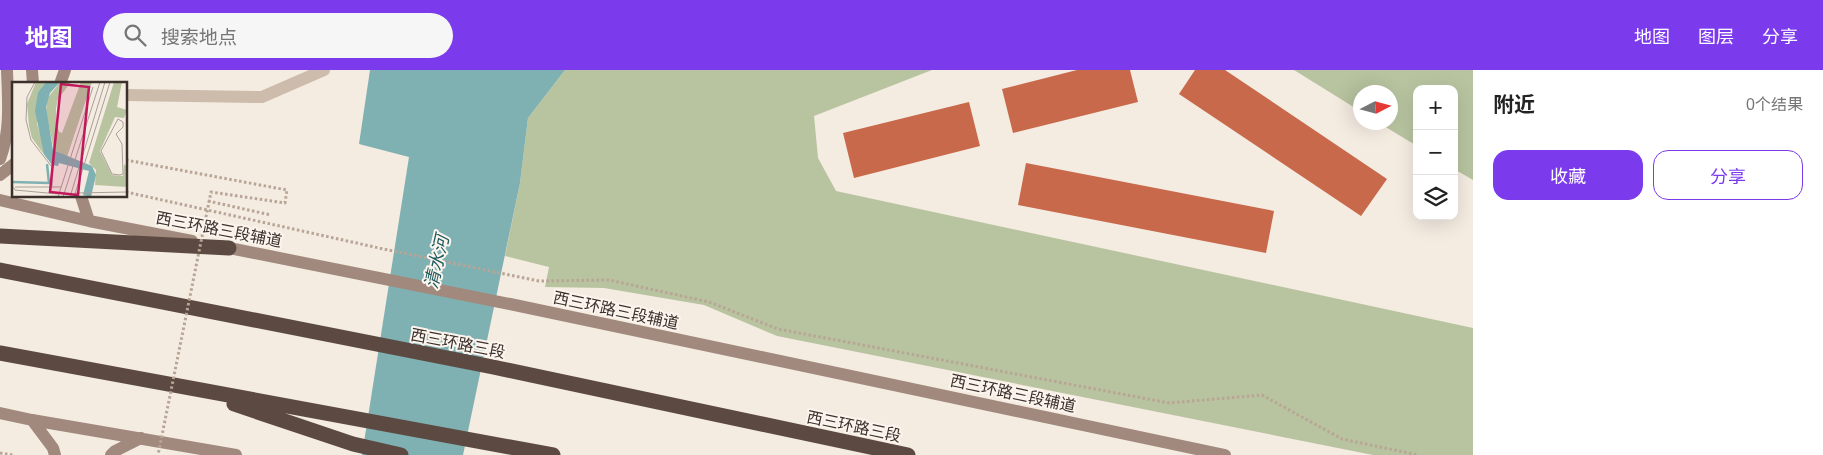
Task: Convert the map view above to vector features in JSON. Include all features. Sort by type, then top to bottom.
[{"type":"highway","points":[[0,236],[229,248]]},
{"type":"highway","name":"西三环路三段","points":[[0,270],[493,367],[908,455]]},
{"type":"highway","points":[[0,353],[553,455]]},
{"type":"highway","points":[[185,388],[353,444],[401,455]]},
{"type":"main road","points":[[0,160],[6,145],[9,118],[7,70]]},
{"type":"main road","points":[[59,82],[65,70]]},
{"type":"main road","points":[[0,175],[12,166]]},
{"type":"main road","points":[[81,198],[89,221]]},
{"type":"main road","name":"西三环路三段辅道","points":[[0,200],[89,221],[377,276],[1225,455]]},
{"type":"main road","points":[[0,412],[32,420],[236,455]]},
{"type":"main road","points":[[32,420],[53,448],[55,455]]},
{"type":"main road","points":[[111,455],[115,451],[141,438]]},
{"type":"street","points":[[128,96],[262,96],[324,70]]},
{"type":"path","points":[[128,160],[287,190],[285,203],[211,192],[158,455]]},
{"type":"path","points":[[128,192],[539,281],[609,280],[708,302],[778,328],[1169,403],[1262,395],[1342,439],[1418,455]]},
{"type":"path","points":[[208,201],[271,215]]},
{"type":"path","points":[[0,453],[13,455]]},
{"type":"green space","points":[[565,70],[932,70],[814,116],[818,158],[836,191],[1473,328],[1473,455],[1373,455],[777,336],[704,305],[604,288],[545,287],[549,267],[505,256],[520,183],[528,118]]},
{"type":"green space","points":[[1294,70],[1473,70],[1473,180],[1458,171],[1458,85],[1413,85],[1413,144],[1391,130],[1398,130],[1398,85],[1353,85],[1353,107]]},
{"type":"water","name":"清水河","points":[[370,70],[565,70],[528,118],[520,183],[463,455],[362,455],[409,157],[359,144]]},
{"type":"building","points":[[1077,70],[1130,70],[1138,102],[1013,133],[1002,89]]},
{"type":"building","points":[[1195,70],[1225,70],[1387,179],[1361,216],[1179,94]]},
{"type":"building","points":[[969,102],[980,146],[854,178],[843,133]]},
{"type":"building","points":[[1026,163],[1274,211],[1266,253],[1018,205]]}]
